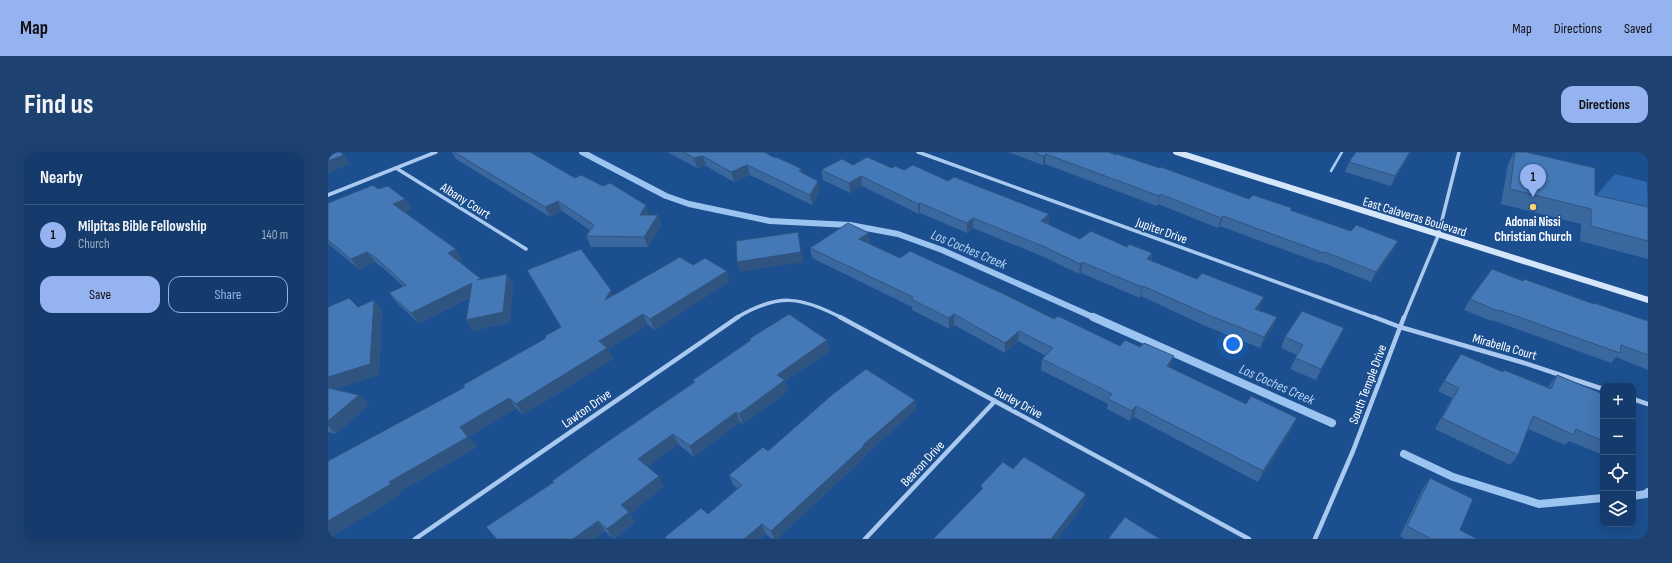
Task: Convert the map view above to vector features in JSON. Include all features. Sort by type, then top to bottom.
[{"type":"main road","name":"East Calaveras Boulevard","points":[[1176,152],[1438,236],[1648,300]]},
{"type":"street","points":[[328,195],[436,152]]},
{"type":"street","name":"Jupiter Drive","points":[[918,152],[1400,327]]},
{"type":"street","name":"South Temple Drive","points":[[1315,539],[1353,451],[1400,327],[1438,236],[1459,152]]},
{"type":"street","name":"Albany Court","points":[[396,168],[526,249]]},
{"type":"street","name":"Burley Drive","points":[[773,301],[791,299],[808,302],[828,311],[1249,539]]},
{"type":"street","name":"Lawton Drive","points":[[415,539],[735,319],[752,308],[773,301]]},
{"type":"street","name":"Mirabella Court","points":[[1400,327],[1521,362],[1600,388]]},
{"type":"street","points":[[1636,400],[1648,404]]},
{"type":"street","name":"Beacon Drive","points":[[865,539],[995,401]]},
{"type":"lane","points":[[1330,171],[1342,152]]},
{"type":"shaded area","points":[[1615,174],[1647,182],[1648,217],[1594,198]]},
{"type":"building","points":[[328,152],[340,152],[344,155],[328,161]]},
{"type":"building","points":[[454,152],[530,152],[575,178],[581,175],[603,186],[610,183],[646,205],[640,215],[658,215],[644,237],[586,236],[594,225],[558,201],[545,207]]},
{"type":"building","points":[[683,152],[764,152],[802,169],[799,171],[818,181],[810,195],[747,165],[731,172],[703,156],[694,158]]},
{"type":"building","points":[[1033,152],[1108,152],[1117,154],[1160,168],[1161,167],[1249,199],[1253,195],[1292,208],[1290,210],[1351,231],[1356,225],[1398,241],[1376,272],[1325,252],[1324,253],[1223,216],[1221,218],[1160,194],[1159,196],[1046,154],[1043,156]]},
{"type":"building","points":[[1356,152],[1410,152],[1395,176],[1349,162]]},
{"type":"building","points":[[1515,152],[1526,152],[1595,168],[1595,195],[1648,207],[1648,241],[1591,226],[1591,209],[1510,189]]},
{"type":"building","points":[[867,157],[892,168],[895,166],[904,170],[913,165],[948,181],[954,177],[1049,214],[1041,221],[1080,239],[1091,231],[1127,247],[1129,244],[1152,253],[1147,259],[1197,279],[1202,273],[1264,297],[1255,309],[1277,317],[1264,337],[1206,314],[1143,286],[1142,287],[1082,262],[1080,264],[1045,247],[973,218],[967,223],[920,203],[918,204],[861,176],[849,183],[821,170],[842,159],[853,165]]},
{"type":"building","points":[[373,185],[378,189],[388,186],[405,199],[393,204],[456,249],[448,253],[481,279],[477,280],[507,274],[503,312],[466,320],[472,283],[411,313],[389,293],[406,285],[376,258],[367,252],[351,259],[328,240],[328,203]]},
{"type":"building","points":[[848,223],[869,233],[859,239],[900,258],[910,251],[1006,295],[1054,319],[1058,316],[1120,346],[1125,340],[1140,347],[1144,343],[1174,356],[1167,366],[1246,404],[1251,396],[1297,418],[1263,471],[1136,406],[1132,411],[1108,399],[1112,394],[1042,359],[1053,348],[1019,331],[1005,343],[954,314],[949,318],[911,299],[913,297],[810,248]]},
{"type":"building","points":[[798,232],[801,252],[737,262],[736,241]]},
{"type":"building","points":[[581,249],[611,290],[605,300],[680,257],[693,265],[705,258],[727,271],[650,319],[643,314],[599,341],[607,348],[516,404],[509,398],[460,427],[468,437],[389,482],[391,484],[328,521],[328,461],[465,387],[463,385],[546,338],[545,336],[561,327],[527,270]]},
{"type":"building","points":[[1492,269],[1523,281],[1524,279],[1594,304],[1648,321],[1648,355],[1621,345],[1620,353],[1499,310],[1498,311],[1470,299]]},
{"type":"building","points":[[349,298],[358,307],[374,300],[370,364],[328,377],[328,307]]},
{"type":"building","points":[[1302,311],[1344,328],[1321,369],[1295,358],[1303,345],[1285,337]]},
{"type":"building","points":[[789,314],[827,340],[777,375],[785,380],[739,414],[736,412],[690,446],[673,434],[638,459],[659,476],[621,505],[629,512],[607,529],[598,521],[573,539],[495,539],[496,538],[486,527],[554,482],[552,481],[695,382],[693,380],[751,340],[749,339]]},
{"type":"building","points":[[1461,354],[1503,372],[1504,370],[1551,389],[1557,375],[1600,393],[1600,440],[1576,429],[1574,435],[1533,416],[1518,455],[1442,418],[1459,388],[1444,381]]},
{"type":"building","points":[[866,369],[915,400],[863,445],[864,446],[771,531],[762,524],[744,539],[667,539],[665,537],[701,508],[708,514],[742,485],[729,475],[763,447],[768,451],[833,394]]},
{"type":"building","points":[[328,388],[359,395],[328,421]]},
{"type":"building","points":[[1024,457],[1086,494],[1051,539],[933,539],[983,488],[980,486],[1003,462],[1013,469]]},
{"type":"building","points":[[1430,478],[1473,499],[1460,530],[1477,539],[1431,539],[1407,526]]},
{"type":"building","points":[[1125,517],[1160,539],[1108,539]]},
{"type":"waterway","name":"Los Coches Creek","points":[[582,152],[666,196],[689,204],[770,221],[850,225],[898,234],[942,250],[1095,318]]},
{"type":"waterway","name":"Los Coches Creek","points":[[1093,317],[1332,423]]},
{"type":"waterway","name":"Los Coches Creek","points":[[1404,454],[1453,477],[1539,504],[1600,498]]},
{"type":"waterway","name":"Los Coches Creek","points":[[1636,496],[1646,494],[1648,492]]},
{"type":"place","name":"Milpitas Bible Fellowship","points":[[1533,197]]},
{"type":"place","name":"Adonai Nissi Christian Church","points":[[1533,207]]}]
